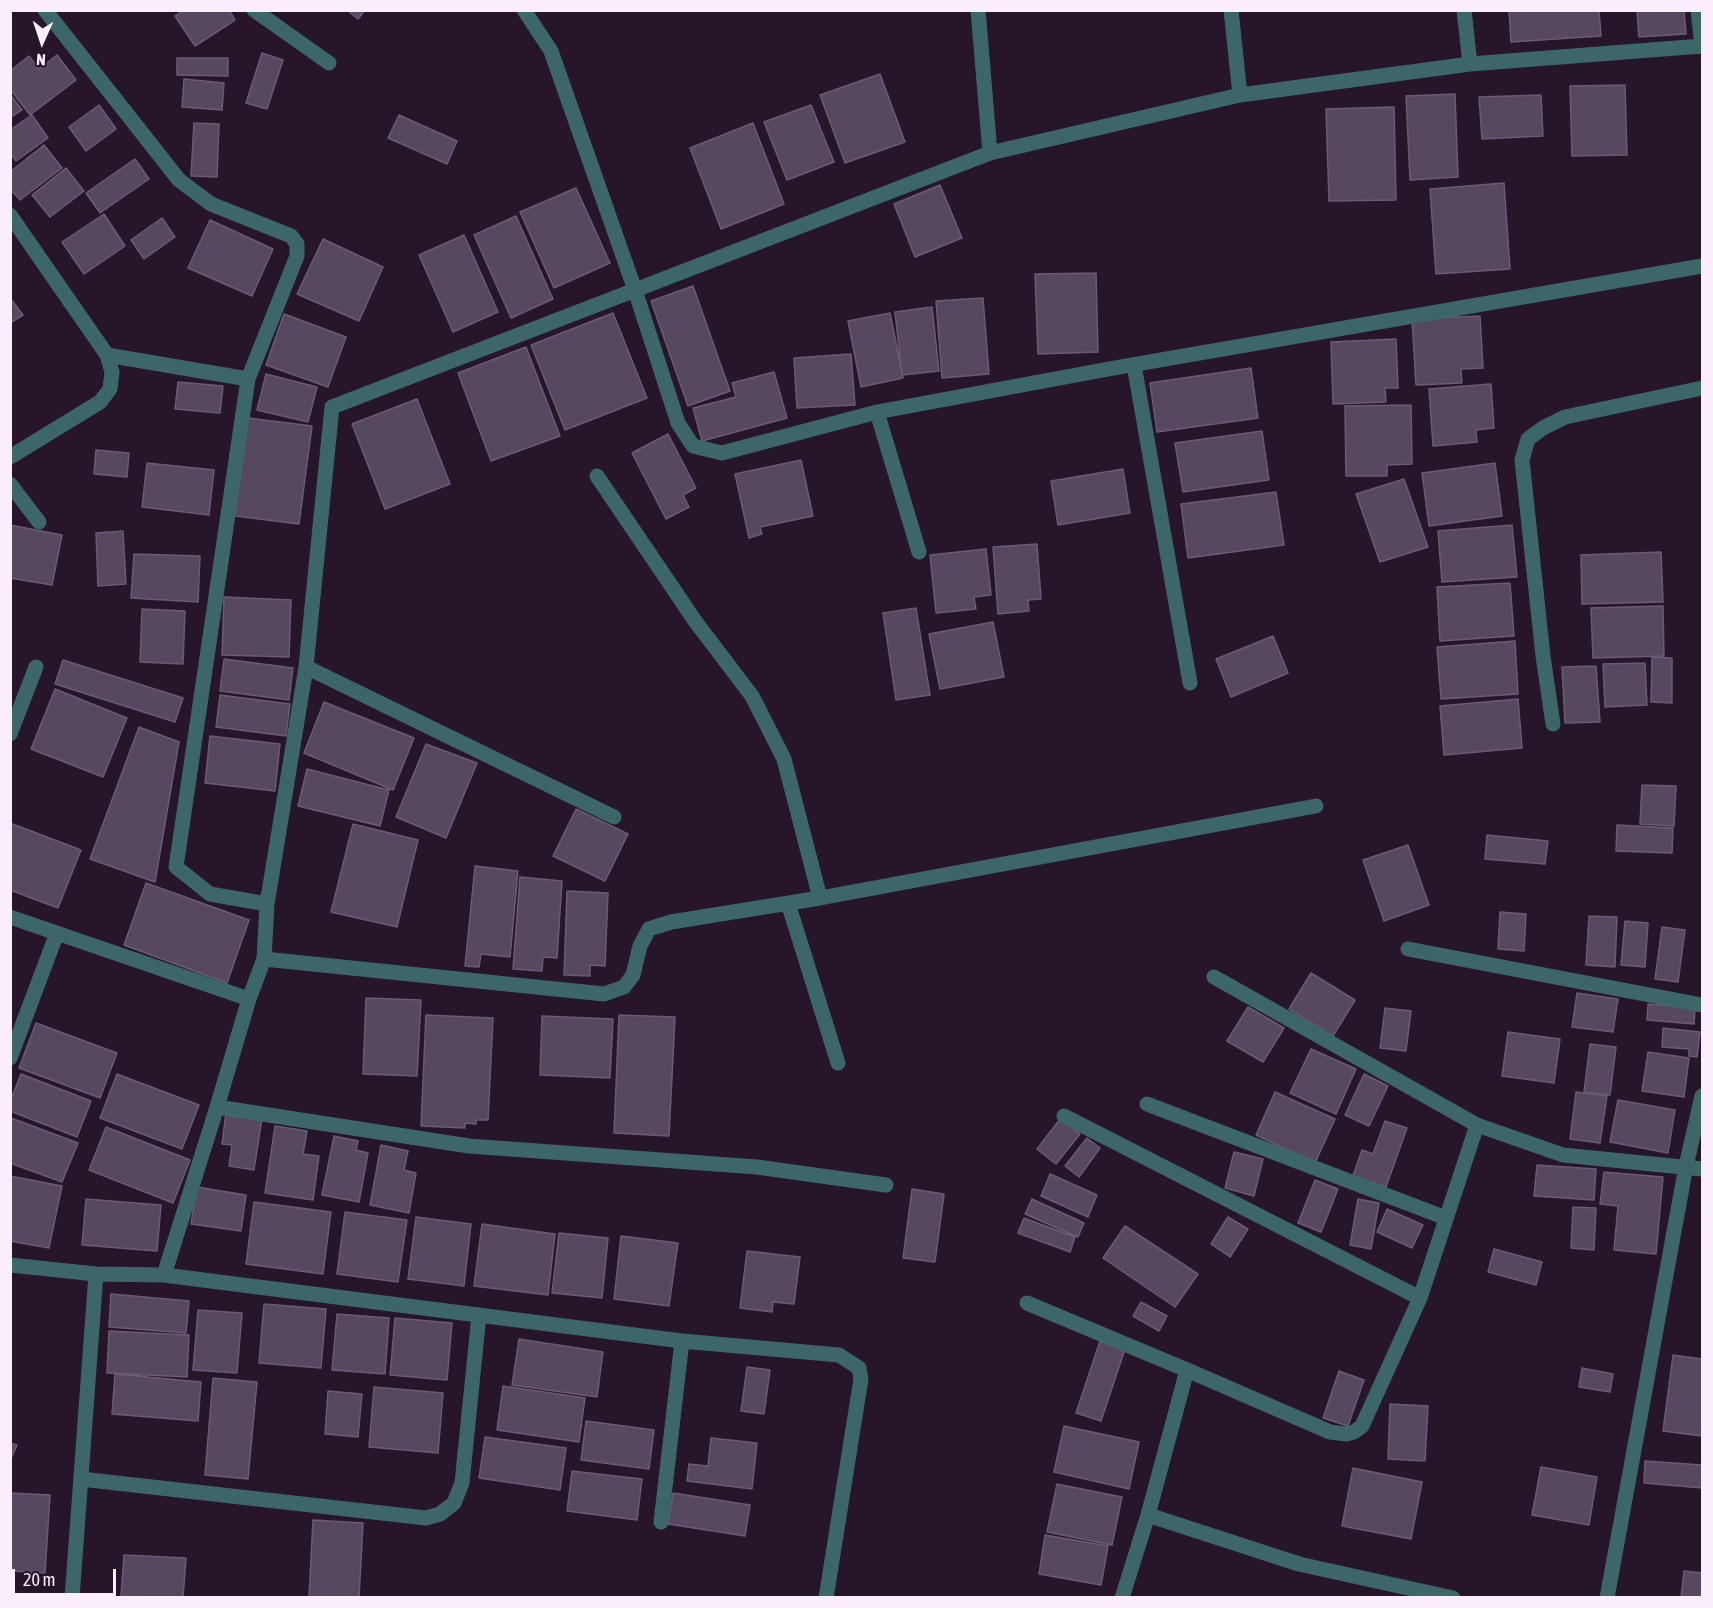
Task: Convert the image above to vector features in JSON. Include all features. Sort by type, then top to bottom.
[{"type":"street","points":[[45,10],[179,180],[211,204],[291,236],[297,244],[297,256],[248,379],[176,867],[210,894],[267,904]]},
{"type":"street","points":[[254,10],[329,63]]},
{"type":"street","points":[[524,10],[551,51],[635,290],[678,423],[693,446],[722,453],[877,412],[1702,266]]},
{"type":"street","points":[[978,10],[990,153]]},
{"type":"street","points":[[1231,10],[1240,95]]},
{"type":"street","points":[[1464,10],[1470,64]]},
{"type":"street","points":[[164,1275],[249,999],[264,959],[267,904],[306,667],[332,407],[990,153],[1240,95],[1470,64],[1702,46],[1698,10]]},
{"type":"street","points":[[10,215],[107,355],[112,372],[110,388],[100,402],[10,457]]},
{"type":"street","points":[[107,355],[248,379]]},
{"type":"street","points":[[1134,365],[1190,683]]},
{"type":"street","points":[[1553,724],[1543,656],[1522,460],[1528,439],[1565,417],[1702,388]]},
{"type":"street","points":[[877,412],[919,552]]},
{"type":"street","points":[[597,476],[695,621],[752,696],[784,759],[820,897]]},
{"type":"street","points":[[10,484],[39,522]]},
{"type":"street","points":[[10,734],[36,667]]},
{"type":"street","points":[[306,667],[614,817]]},
{"type":"street","points":[[264,959],[604,994],[624,987],[633,975],[640,946],[649,929],[671,922],[788,903],[1316,806]]},
{"type":"street","points":[[788,903],[838,1063]]},
{"type":"street","points":[[10,916],[249,999]]},
{"type":"street","points":[[10,1058],[57,933]]},
{"type":"street","points":[[1408,949],[1702,1005]]},
{"type":"street","points":[[1214,977],[1477,1125],[1563,1155],[1702,1169]]},
{"type":"street","points":[[1607,1598],[1686,1166],[1702,1096]]},
{"type":"street","points":[[1147,1104],[1446,1218]]},
{"type":"street","points":[[217,1107],[469,1146],[757,1167],[886,1185]]},
{"type":"street","points":[[1064,1116],[1420,1298]]},
{"type":"street","points":[[1027,1303],[1330,1432],[1346,1434],[1354,1432],[1362,1426],[1420,1298],[1477,1125]]},
{"type":"street","points":[[10,1265],[96,1274],[164,1275],[682,1341],[839,1355],[858,1368],[861,1379],[826,1598]]},
{"type":"street","points":[[72,1598],[96,1274]]},
{"type":"street","points":[[81,1479],[426,1518],[440,1514],[454,1503],[462,1483],[479,1315]]},
{"type":"street","points":[[661,1522],[682,1341]]},
{"type":"street","points":[[1122,1598],[1148,1515],[1187,1370]]},
{"type":"street","points":[[1148,1515],[1299,1564],[1453,1598]]},
{"type":"building","points":[[183,10],[229,10],[235,20],[195,46],[175,16]]},
{"type":"building","points":[[347,10],[365,10],[358,19]]},
{"type":"building","points":[[1509,10],[1599,10],[1601,36],[1511,42]]},
{"type":"building","points":[[1637,10],[1684,10],[1686,34],[1639,37]]},
{"type":"building","points":[[262,53],[283,60],[267,109],[246,103]]},
{"type":"building","points":[[57,55],[76,80],[30,115],[10,89],[10,71],[29,56],[39,69]]},
{"type":"building","points":[[177,58],[228,58],[228,76],[177,75]]},
{"type":"building","points":[[880,74],[905,142],[845,163],[820,95]]},
{"type":"building","points":[[184,79],[224,83],[222,110],[182,107]]},
{"type":"building","points":[[1625,85],[1627,155],[1572,156],[1570,86]]},
{"type":"building","points":[[10,94],[22,110],[10,118]]},
{"type":"building","points":[[1455,94],[1458,177],[1410,180],[1406,96]]},
{"type":"building","points":[[1541,95],[1543,136],[1482,139],[1479,97]]},
{"type":"building","points":[[99,105],[116,129],[86,151],[69,127]]},
{"type":"building","points":[[811,105],[834,162],[787,180],[764,122]]},
{"type":"building","points":[[1394,107],[1396,200],[1329,201],[1326,109]]},
{"type":"building","points":[[32,115],[48,138],[16,161],[10,153],[10,130]]},
{"type":"building","points":[[399,115],[457,141],[447,164],[388,138]]},
{"type":"building","points":[[194,123],[219,124],[217,177],[191,176]]},
{"type":"building","points":[[753,123],[784,204],[721,229],[690,148]]},
{"type":"building","points":[[44,145],[62,168],[20,200],[10,189],[10,172]]},
{"type":"building","points":[[135,159],[149,179],[100,213],[86,193]]},
{"type":"building","points":[[66,168],[84,191],[50,217],[32,195]]},
{"type":"building","points":[[1504,183],[1510,269],[1436,274],[1430,189]]},
{"type":"building","points":[[940,185],[962,238],[915,257],[894,204]]},
{"type":"building","points":[[576,188],[610,263],[554,288],[520,212]]},
{"type":"building","points":[[104,214],[125,246],[84,274],[62,242]]},
{"type":"building","points":[[516,216],[553,299],[511,318],[474,235]]},
{"type":"building","points":[[162,218],[175,237],[144,259],[131,240]]},
{"type":"building","points":[[210,220],[273,249],[252,296],[188,268]]},
{"type":"building","points":[[464,235],[498,312],[453,332],[419,255]]},
{"type":"building","points":[[323,239],[383,267],[359,321],[297,294]]},
{"type":"building","points":[[1096,273],[1098,352],[1038,354],[1035,274]]},
{"type":"building","points":[[693,286],[730,391],[688,406],[651,301]]},
{"type":"building","points":[[10,298],[23,315],[10,323]]},
{"type":"building","points":[[983,298],[989,374],[942,378],[936,301]]},
{"type":"building","points":[[932,307],[939,371],[902,375],[895,312]]},
{"type":"building","points":[[613,313],[647,398],[565,430],[531,345]]},
{"type":"building","points":[[890,313],[903,378],[861,387],[848,321]]},
{"type":"building","points":[[284,314],[346,337],[328,387],[266,365]]},
{"type":"building","points":[[1480,316],[1483,368],[1461,369],[1462,383],[1416,385],[1412,319]]},
{"type":"building","points":[[1396,339],[1398,388],[1385,388],[1386,402],[1333,404],[1331,342]]},
{"type":"building","points":[[526,347],[560,436],[491,461],[458,373]]},
{"type":"building","points":[[851,354],[855,405],[797,408],[794,358]]},
{"type":"building","points":[[1251,368],[1258,418],[1157,432],[1150,383]]},
{"type":"building","points":[[774,372],[787,418],[702,441],[693,408],[736,397],[732,383]]},
{"type":"building","points":[[266,374],[317,387],[308,422],[257,410]]},
{"type":"building","points":[[178,382],[223,386],[220,413],[175,409]]},
{"type":"building","points":[[1491,384],[1494,428],[1476,430],[1477,442],[1433,446],[1429,389]]},
{"type":"building","points":[[417,399],[450,484],[385,509],[352,424]]},
{"type":"building","points":[[1411,405],[1412,464],[1387,465],[1387,476],[1346,476],[1345,406]]},
{"type":"building","points":[[248,418],[312,426],[299,524],[235,516]]},
{"type":"building","points":[[1262,431],[1269,480],[1183,492],[1175,443]]},
{"type":"building","points":[[668,434],[696,488],[683,495],[689,507],[666,519],[632,453]]},
{"type":"building","points":[[96,450],[129,453],[127,477],[94,474]]},
{"type":"building","points":[[801,460],[813,516],[760,527],[762,534],[749,538],[735,474]]},
{"type":"building","points":[[147,463],[214,470],[209,515],[142,507]]},
{"type":"building","points":[[1495,463],[1502,516],[1429,526],[1422,473]]},
{"type":"building","points":[[1123,469],[1130,513],[1058,525],[1051,481]]},
{"type":"building","points":[[1404,479],[1428,547],[1380,562],[1356,494]]},
{"type":"building","points":[[1276,492],[1284,545],[1188,558],[1181,504]]},
{"type":"building","points":[[10,525],[62,535],[52,585],[10,578]]},
{"type":"building","points":[[1512,525],[1517,577],[1442,582],[1438,531]]},
{"type":"building","points":[[123,531],[126,584],[98,586],[96,533]]},
{"type":"building","points":[[1037,544],[1041,599],[1028,600],[1029,611],[998,614],[993,547]]},
{"type":"building","points":[[986,549],[991,595],[974,597],[976,609],[936,613],[930,555]]},
{"type":"building","points":[[1661,552],[1663,602],[1582,604],[1581,555]]},
{"type":"building","points":[[134,554],[200,556],[198,602],[131,598]]},
{"type":"building","points":[[1510,583],[1514,636],[1440,641],[1437,587]]},
{"type":"building","points":[[224,597],[291,600],[289,657],[222,655]]},
{"type":"building","points":[[1663,606],[1664,656],[1593,658],[1591,608]]},
{"type":"building","points":[[916,608],[930,695],[896,700],[883,613]]},
{"type":"building","points":[[142,609],[185,611],[183,664],[140,662]]},
{"type":"building","points":[[993,622],[1004,677],[940,689],[929,634]]},
{"type":"building","points":[[1273,636],[1288,673],[1231,697],[1216,659]]},
{"type":"building","points":[[1515,641],[1518,694],[1441,699],[1437,647]]},
{"type":"building","points":[[1652,657],[1672,658],[1672,703],[1651,702]]},
{"type":"building","points":[[224,659],[293,668],[289,700],[220,691]]},
{"type":"building","points":[[63,660],[183,698],[175,722],[55,684]]},
{"type":"building","points":[[1645,663],[1647,705],[1605,707],[1603,664]]},
{"type":"building","points":[[1596,666],[1600,722],[1565,723],[1562,667]]},
{"type":"building","points":[[55,689],[127,718],[103,777],[31,749]]},
{"type":"building","points":[[220,695],[290,704],[286,736],[216,727]]},
{"type":"building","points":[[1518,699],[1522,748],[1444,755],[1440,706]]},
{"type":"building","points":[[324,702],[414,738],[393,790],[304,753]]},
{"type":"building","points":[[139,727],[179,742],[155,882],[90,859]]},
{"type":"building","points":[[210,736],[280,744],[275,791],[205,783]]},
{"type":"building","points":[[426,744],[477,763],[446,838],[396,817]]},
{"type":"building","points":[[307,769],[389,790],[380,826],[298,806]]},
{"type":"building","points":[[1642,785],[1676,786],[1674,826],[1640,824]]},
{"type":"building","points":[[576,809],[628,834],[605,881],[553,856]]},
{"type":"building","points":[[10,823],[81,850],[58,908],[10,890]]},
{"type":"building","points":[[353,824],[418,840],[397,927],[331,912]]},
{"type":"building","points":[[1617,825],[1673,828],[1672,853],[1616,851]]},
{"type":"building","points":[[1487,835],[1548,841],[1545,864],[1485,859]]},
{"type":"building","points":[[1408,845],[1429,905],[1384,921],[1363,860]]},
{"type":"building","points":[[475,866],[518,871],[510,957],[481,954],[479,967],[465,966]]},
{"type":"building","points":[[520,877],[562,881],[557,958],[543,957],[542,971],[513,969]]},
{"type":"building","points":[[146,883],[249,920],[227,983],[124,945]]},
{"type":"building","points":[[567,891],[608,893],[605,966],[590,965],[590,976],[564,975]]},
{"type":"building","points":[[1500,912],[1526,914],[1524,951],[1498,949]]},
{"type":"building","points":[[1589,916],[1617,917],[1615,967],[1586,965]]},
{"type":"building","points":[[1625,921],[1648,923],[1645,967],[1621,965]]},
{"type":"building","points":[[1662,927],[1685,930],[1678,982],[1655,979]]},
{"type":"building","points":[[1311,973],[1355,1000],[1333,1036],[1289,1009]]},
{"type":"building","points":[[1577,993],[1618,999],[1613,1032],[1572,1027]]},
{"type":"building","points":[[366,998],[421,1000],[417,1076],[363,1074]]},
{"type":"building","points":[[1648,1004],[1695,1008],[1694,1024],[1647,1020]]},
{"type":"building","points":[[1248,1007],[1284,1028],[1263,1062],[1227,1041]]},
{"type":"building","points":[[1385,1008],[1411,1011],[1406,1051],[1380,1048]]},
{"type":"building","points":[[426,1015],[493,1018],[488,1120],[476,1120],[476,1124],[465,1123],[465,1128],[421,1126]]},
{"type":"building","points":[[619,1015],[675,1017],[669,1136],[614,1133]]},
{"type":"building","points":[[542,1016],[613,1019],[610,1078],[540,1075]]},
{"type":"building","points":[[36,1023],[117,1053],[100,1098],[19,1068]]},
{"type":"building","points":[[1663,1028],[1700,1032],[1697,1057],[1689,1056],[1689,1049],[1662,1047]]},
{"type":"building","points":[[1508,1032],[1560,1039],[1554,1083],[1502,1076]]},
{"type":"building","points":[[1590,1044],[1616,1047],[1610,1095],[1584,1092]]},
{"type":"building","points":[[1311,1049],[1356,1069],[1336,1114],[1290,1093]]},
{"type":"building","points":[[1648,1052],[1689,1058],[1684,1097],[1642,1091]]},
{"type":"building","points":[[21,1074],[91,1101],[77,1137],[10,1111],[10,1102]]},
{"type":"building","points":[[117,1074],[199,1105],[182,1149],[100,1118]]},
{"type":"building","points":[[1364,1074],[1388,1086],[1369,1126],[1345,1115]]},
{"type":"building","points":[[1275,1092],[1335,1119],[1315,1163],[1256,1135]]},
{"type":"building","points":[[1576,1092],[1607,1096],[1600,1143],[1570,1139]]},
{"type":"building","points":[[1618,1100],[1675,1110],[1668,1153],[1610,1142]]},
{"type":"building","points":[[226,1113],[262,1118],[254,1170],[229,1166],[232,1145],[222,1144]]},
{"type":"building","points":[[11,1118],[78,1143],[62,1182],[10,1163]]},
{"type":"building","points":[[1060,1119],[1080,1134],[1056,1164],[1037,1149]]},
{"type":"building","points":[[1385,1121],[1407,1128],[1386,1187],[1353,1176],[1362,1150],[1373,1154]]},
{"type":"building","points":[[275,1126],[307,1131],[303,1154],[319,1156],[313,1200],[265,1193]]},
{"type":"building","points":[[106,1127],[190,1160],[173,1203],[89,1170]]},
{"type":"building","points":[[334,1136],[358,1141],[356,1150],[368,1153],[359,1202],[322,1195]]},
{"type":"building","points":[[1087,1138],[1100,1148],[1079,1177],[1065,1166]]},
{"type":"building","points":[[381,1145],[408,1151],[404,1170],[416,1173],[409,1213],[370,1205]]},
{"type":"building","points":[[1234,1152],[1263,1159],[1254,1196],[1225,1188]]},
{"type":"building","points":[[1537,1165],[1596,1169],[1594,1200],[1534,1196]]},
{"type":"building","points":[[1604,1172],[1663,1177],[1656,1254],[1614,1250],[1618,1206],[1600,1204]]},
{"type":"building","points":[[1050,1174],[1097,1195],[1088,1217],[1041,1196]]},
{"type":"building","points":[[10,1176],[62,1186],[49,1248],[10,1241]]},
{"type":"building","points":[[1315,1180],[1338,1189],[1321,1232],[1298,1223]]},
{"type":"building","points":[[197,1187],[246,1195],[241,1231],[191,1224]]},
{"type":"building","points":[[912,1189],[944,1194],[935,1262],[903,1258]]},
{"type":"building","points":[[86,1199],[161,1205],[157,1251],[82,1245]]},
{"type":"building","points":[[1032,1199],[1084,1223],[1078,1237],[1025,1214]]},
{"type":"building","points":[[1358,1199],[1379,1203],[1371,1249],[1350,1245]]},
{"type":"building","points":[[254,1202],[331,1212],[323,1274],[246,1264]]},
{"type":"building","points":[[1573,1207],[1596,1208],[1594,1250],[1571,1248]]},
{"type":"building","points":[[1387,1209],[1423,1225],[1412,1248],[1377,1232]]},
{"type":"building","points":[[345,1212],[407,1220],[398,1282],[337,1274]]},
{"type":"building","points":[[416,1217],[471,1224],[464,1286],[408,1279]]},
{"type":"building","points":[[1228,1217],[1248,1229],[1230,1257],[1211,1244]]},
{"type":"building","points":[[1024,1218],[1075,1237],[1070,1252],[1018,1233]]},
{"type":"building","points":[[482,1224],[555,1234],[548,1295],[474,1286]]},
{"type":"building","points":[[1125,1226],[1198,1274],[1175,1307],[1103,1258]]},
{"type":"building","points":[[559,1233],[608,1238],[602,1298],[552,1293]]},
{"type":"building","points":[[621,1236],[678,1243],[669,1306],[614,1299]]},
{"type":"building","points":[[1494,1249],[1542,1262],[1536,1285],[1488,1272]]},
{"type":"building","points":[[747,1251],[800,1257],[794,1304],[773,1302],[772,1312],[740,1308]]},
{"type":"building","points":[[111,1294],[189,1301],[186,1333],[109,1327]]},
{"type":"building","points":[[1141,1302],[1167,1316],[1159,1331],[1133,1316]]},
{"type":"building","points":[[264,1304],[326,1309],[321,1368],[259,1363]]},
{"type":"building","points":[[198,1310],[242,1313],[237,1373],[193,1370]]},
{"type":"building","points":[[337,1314],[389,1318],[385,1374],[332,1370]]},
{"type":"building","points":[[395,1318],[452,1323],[447,1380],[390,1375]]},
{"type":"building","points":[[109,1331],[189,1335],[187,1377],[107,1373]]},
{"type":"building","points":[[519,1339],[603,1352],[597,1397],[512,1385]]},
{"type":"building","points":[[1100,1341],[1125,1349],[1101,1421],[1076,1413]]},
{"type":"building","points":[[1673,1355],[1702,1359],[1702,1436],[1663,1431]]},
{"type":"building","points":[[747,1367],[770,1370],[764,1414],[741,1411]]},
{"type":"building","points":[[1582,1368],[1613,1374],[1610,1392],[1579,1387]]},
{"type":"building","points":[[1339,1371],[1364,1380],[1348,1426],[1323,1418]]},
{"type":"building","points":[[115,1374],[201,1382],[198,1421],[112,1414]]},
{"type":"building","points":[[213,1378],[257,1382],[248,1479],[205,1475]]},
{"type":"building","points":[[503,1386],[585,1398],[579,1442],[497,1430]]},
{"type":"building","points":[[374,1387],[443,1393],[438,1453],[369,1447]]},
{"type":"building","points":[[328,1391],[362,1394],[358,1437],[325,1434]]},
{"type":"building","points":[[1390,1404],[1428,1406],[1425,1461],[1388,1459]]},
{"type":"building","points":[[586,1421],[654,1430],[649,1469],[581,1460]]},
{"type":"building","points":[[1064,1426],[1139,1442],[1129,1489],[1054,1472]]},
{"type":"building","points":[[485,1437],[566,1448],[560,1490],[479,1478]]},
{"type":"building","points":[[711,1438],[757,1443],[752,1489],[687,1481],[689,1464],[708,1466]]},
{"type":"building","points":[[10,1443],[17,1445],[10,1461]]},
{"type":"building","points":[[1645,1461],[1702,1465],[1702,1488],[1644,1483]]},
{"type":"building","points":[[1541,1467],[1597,1477],[1589,1525],[1532,1515]]},
{"type":"building","points":[[1353,1468],[1422,1482],[1411,1539],[1342,1526]]},
{"type":"building","points":[[572,1471],[642,1479],[637,1520],[567,1511]]},
{"type":"building","points":[[1057,1484],[1122,1497],[1112,1545],[1047,1532]]},
{"type":"building","points":[[10,1493],[50,1495],[45,1573],[10,1571]]},
{"type":"building","points":[[673,1493],[750,1505],[745,1536],[668,1524]]},
{"type":"building","points":[[313,1520],[363,1523],[359,1598],[309,1598]]},
{"type":"building","points":[[1045,1535],[1108,1546],[1101,1585],[1039,1574]]},
{"type":"building","points":[[124,1555],[186,1558],[183,1598],[121,1596]]},
{"type":"building","points":[[1684,1571],[1702,1573],[1702,1598],[1681,1598]]}]
